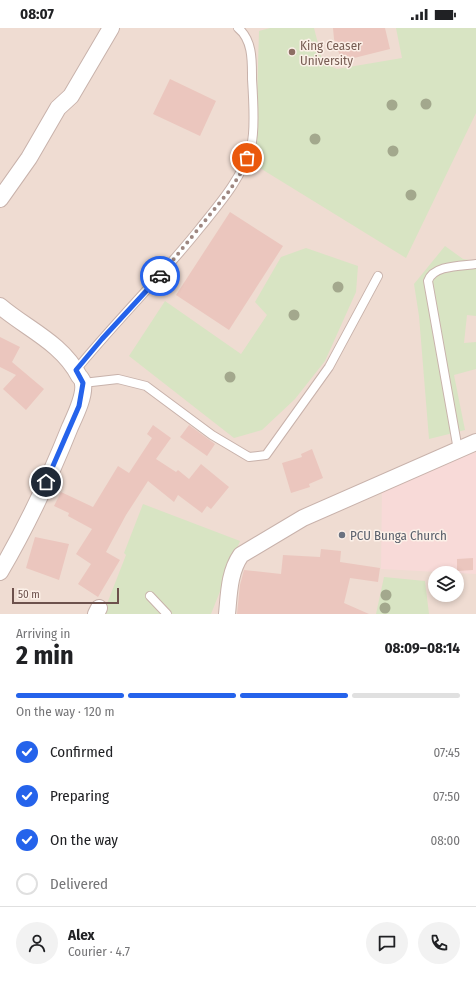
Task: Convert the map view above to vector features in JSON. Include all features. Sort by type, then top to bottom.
[{"type":"street","points":[[0,199],[29,158],[58,108],[71,96],[111,28]]},
{"type":"street","points":[[0,306],[49,341],[66,356],[80,377],[79,406],[62,448],[29,519],[0,572]]},
{"type":"street","points":[[227,614],[232,574],[241,555],[303,518],[476,442]]},
{"type":"lane","points":[[238,28],[242,31],[251,51],[253,90],[252,144],[242,171],[230,190],[171,264],[102,339],[80,377],[118,379],[146,386],[212,436],[249,457],[266,455],[329,367],[378,276]]},
{"type":"lane","points":[[458,450],[428,281],[430,275],[436,270],[476,264]]},
{"type":"lane","points":[[150,596],[167,614]]},
{"type":"shaded area","points":[[0,28],[476,28],[476,614],[0,614]]},
{"type":"shaded area","points":[[476,452],[476,574],[464,573],[464,566],[428,566],[428,571],[381,569],[382,490]]},
{"type":"green space","points":[[270,28],[314,28],[323,63],[337,69],[402,58],[396,28],[476,28],[476,113],[406,258],[255,165],[259,31]]},
{"type":"green space","points":[[445,246],[463,259],[476,261],[476,316],[467,315],[464,343],[476,342],[476,369],[454,375],[465,430],[429,439],[419,316],[414,284]]},
{"type":"green space","points":[[306,248],[358,266],[356,292],[325,361],[295,399],[262,430],[234,438],[129,356],[165,301],[241,354],[267,315],[255,302],[281,257]]},
{"type":"green space","points":[[143,504],[240,541],[211,614],[103,614],[126,555],[124,553]]},
{"type":"green space","points":[[384,577],[425,581],[429,614],[376,614]]},
{"type":"building","points":[[333,28],[385,28],[390,49],[342,61],[334,39]]},
{"type":"building","points":[[170,79],[216,101],[200,136],[153,114]]},
{"type":"building","points":[[230,212],[283,246],[229,330],[176,295]]},
{"type":"building","points":[[0,337],[20,347],[12,362],[44,389],[26,410],[3,389],[16,375],[0,367]]},
{"type":"building","points":[[153,425],[171,438],[156,459],[176,472],[178,470],[189,479],[201,464],[229,487],[211,509],[207,506],[202,513],[178,495],[174,502],[148,481],[126,515],[106,552],[120,560],[98,597],[78,584],[91,564],[76,554],[92,529],[68,516],[69,513],[54,506],[61,492],[93,507],[118,466],[129,473],[152,438],[147,434]]},
{"type":"building","points":[[189,425],[215,444],[207,456],[180,437]]},
{"type":"building","points":[[312,449],[323,478],[309,484],[310,487],[291,493],[282,463],[302,457],[301,454]]},
{"type":"building","points":[[35,537],[69,544],[59,580],[26,568]]},
{"type":"building","points":[[321,549],[341,551],[340,562],[380,568],[378,582],[350,578],[344,603],[369,614],[237,614],[240,585],[244,570],[281,574],[283,555],[320,557]]},
{"type":"building","points":[[473,558],[473,570],[464,571],[464,566],[457,566],[457,559]]},
{"type":"way so far","points":[[160,276],[230,190],[242,171],[247,158]]},
{"type":"place","name":"King Ceaser University","points":[[292,52]]},
{"type":"place","name":"PCU Bunga Church","points":[[342,535]]},
{"type":"route","points":[[46,482],[79,406],[83,383],[76,370],[102,339],[160,276]]}]
